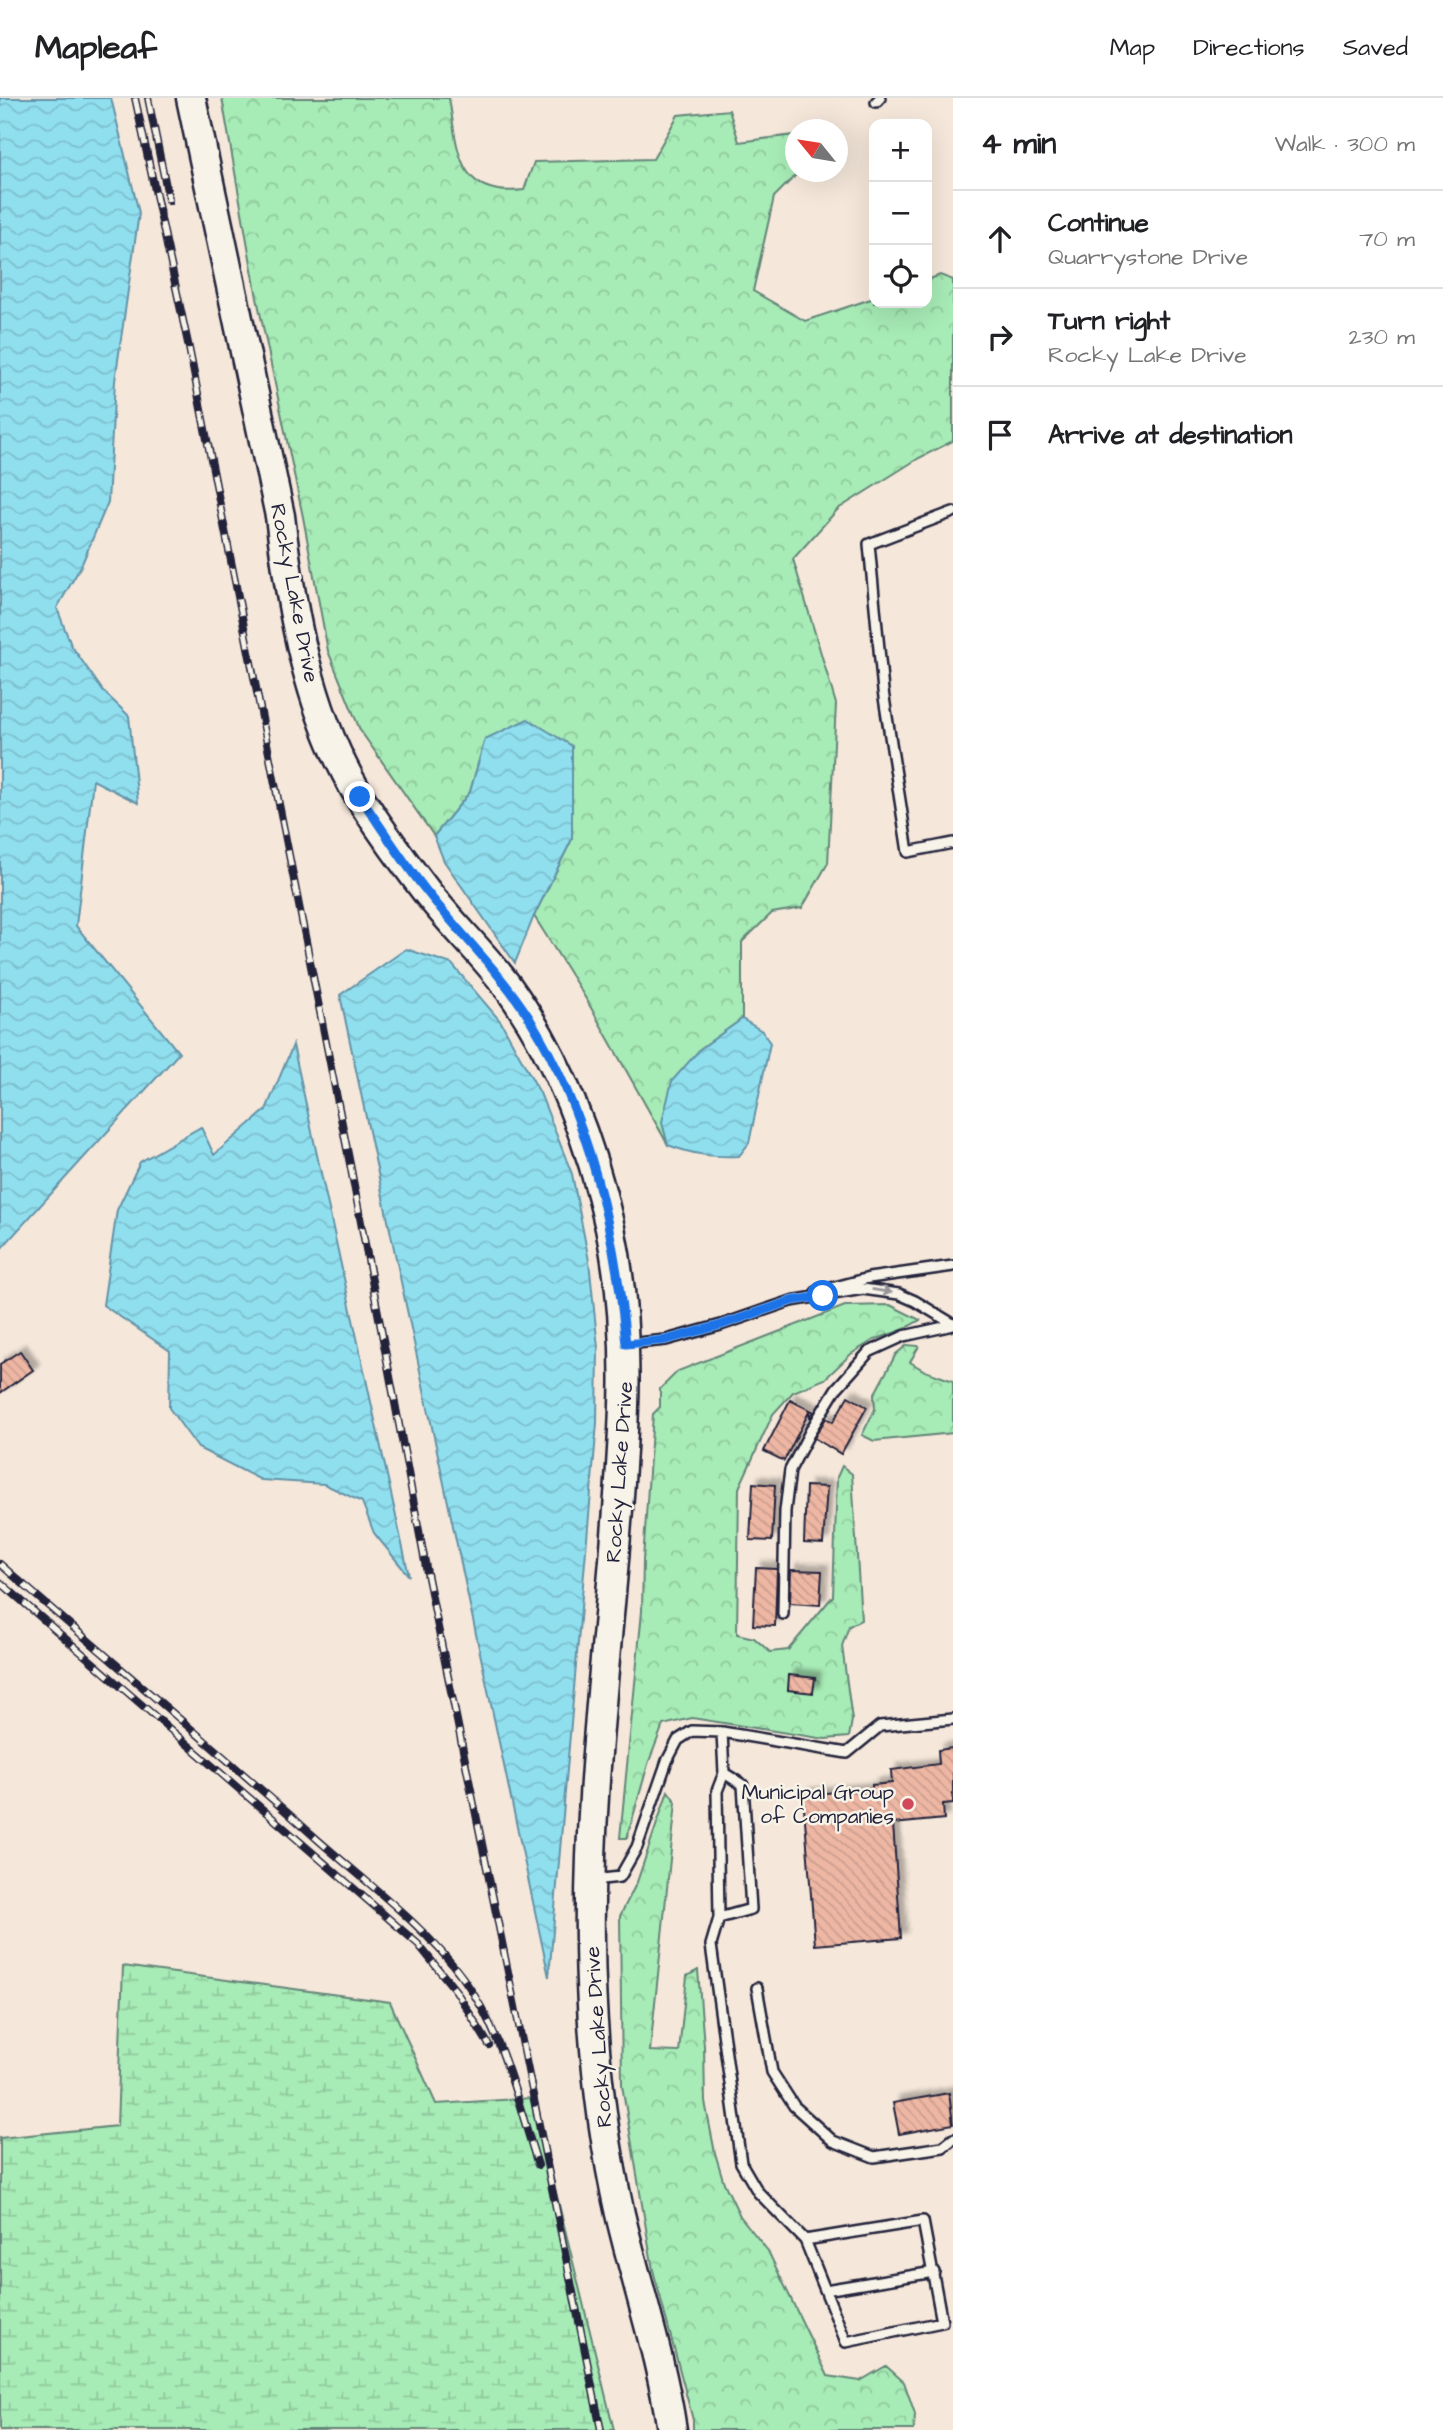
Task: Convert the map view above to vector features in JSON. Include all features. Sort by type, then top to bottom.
[{"type":"main road","name":"Rocky Lake Drive","points":[[191,98],[280,516],[286,570],[310,679],[328,734],[360,797],[424,888],[506,984],[528,1017],[562,1081],[600,1187],[611,1230],[626,1344],[620,1492],[592,1812],[590,1940],[594,2037],[603,2127],[620,2212],[662,2379],[672,2430]]},
{"type":"lane","points":[[953,512],[869,544],[883,691],[908,852],[953,843]]},
{"type":"lane","points":[[626,1344],[666,1340],[721,1325],[825,1289],[869,1278],[953,1268]]},
{"type":"lane","points":[[791,1301],[863,1289],[881,1290],[915,1301],[953,1325]]},
{"type":"lane","points":[[783,1614],[785,1511],[790,1470],[812,1428],[836,1389],[869,1352],[904,1336],[953,1325]]},
{"type":"lane","points":[[592,1880],[620,1877],[638,1847],[667,1760],[678,1741],[692,1731],[722,1731],[847,1753],[880,1726],[953,1719]]},
{"type":"lane","points":[[722,1731],[724,1773],[717,1791],[719,1919],[710,1945],[741,2163],[758,2192],[805,2240],[846,2342],[942,2322],[923,2221],[805,2240]]},
{"type":"lane","points":[[719,1919],[751,1909],[743,1785],[724,1773]]},
{"type":"lane","points":[[757,1987],[772,2072],[794,2106],[833,2141],[874,2157],[943,2147],[953,2139]]},
{"type":"lane","points":[[825,2290],[933,2272]]},
{"type":"green space","points":[[222,98],[449,98],[455,135],[464,166],[473,178],[485,186],[502,190],[524,190],[534,162],[653,159],[678,115],[729,110],[739,142],[785,136],[785,182],[789,182],[774,197],[753,291],[805,321],[869,300],[869,308],[932,308],[932,278],[940,275],[953,280],[953,441],[919,458],[838,509],[793,559],[836,704],[828,863],[802,908],[772,913],[742,942],[742,1019],[700,1049],[662,1122],[668,1145],[586,999],[534,916],[572,839],[485,739],[470,792],[434,836],[360,730],[328,651],[257,298]]},
{"type":"green space","points":[[890,1305],[920,1320],[874,1340],[851,1354],[825,1379],[793,1392],[773,1414],[739,1488],[737,1634],[754,1638],[770,1652],[788,1650],[833,1596],[837,1477],[842,1466],[852,1474],[861,1620],[849,1626],[842,1646],[852,1720],[849,1737],[825,1739],[692,1718],[663,1725],[648,1764],[627,1838],[620,1838],[642,1611],[653,1414],[660,1407],[660,1389],[678,1371],[845,1306]]},
{"type":"green space","points":[[907,1345],[919,1346],[910,1362],[925,1371],[953,1381],[953,1433],[874,1441],[862,1435],[875,1409],[874,1395],[896,1354]]},
{"type":"green space","points":[[668,1791],[676,1802],[650,2051],[679,2052],[687,1976],[698,1970],[705,2102],[724,2183],[740,2216],[768,2251],[828,2376],[860,2381],[886,2366],[904,2382],[915,2414],[914,2430],[693,2430],[693,2420],[653,2270],[622,2085],[620,1916],[637,1882]]},
{"type":"green space","points":[[123,1966],[390,2002],[436,2104],[533,2098],[614,2430],[0,2430],[0,2138],[117,2126]]},
{"type":"water","points":[[0,98],[111,98],[139,213],[115,381],[108,502],[81,566],[57,608],[71,645],[103,691],[129,716],[138,803],[93,780],[76,926],[179,1053],[0,1250]]},
{"type":"water","points":[[528,719],[572,746],[572,839],[534,916],[515,963],[444,861],[434,836],[470,792],[485,739]]},
{"type":"water","points":[[406,949],[452,964],[501,1022],[540,1093],[572,1174],[589,1261],[598,1348],[597,1423],[549,1977],[340,995]]},
{"type":"water","points":[[742,1019],[762,1031],[770,1043],[749,1143],[739,1156],[703,1155],[668,1145],[662,1122],[672,1081],[700,1049]]},
{"type":"water","points":[[293,1045],[409,1576],[374,1533],[362,1502],[324,1484],[261,1480],[198,1448],[169,1408],[170,1351],[103,1305],[117,1210],[140,1162],[201,1127],[214,1155],[266,1110]]},
{"type":"building","points":[[20,1351],[33,1370],[0,1393],[0,1364]]},
{"type":"building","points":[[848,1396],[867,1407],[841,1454],[814,1438],[826,1418],[833,1422]]},
{"type":"building","points":[[790,1400],[810,1410],[784,1461],[764,1451]]},
{"type":"building","points":[[753,1483],[775,1485],[772,1541],[750,1540]]},
{"type":"building","points":[[806,1486],[827,1487],[823,1544],[804,1543]]},
{"type":"building","points":[[756,1568],[777,1569],[775,1626],[753,1625]]},
{"type":"building","points":[[791,1570],[822,1571],[820,1605],[790,1603]]},
{"type":"building","points":[[789,1675],[815,1678],[813,1693],[788,1690]]},
{"type":"building","points":[[953,1748],[953,1803],[943,1804],[944,1819],[893,1824],[901,1938],[815,1945],[803,1795],[872,1789],[872,1785],[892,1783],[891,1770],[939,1764],[938,1750]]},
{"type":"building","points":[[949,2093],[953,2124],[899,2134],[893,2103]]},
{"type":"railway","points":[[135,98],[189,348],[350,1164],[427,1573],[601,2430]]},
{"type":"railway","points":[[148,98],[169,201]]},
{"type":"railway","points":[[0,1564],[431,1940],[463,1978],[489,2021],[516,2092],[538,2165]]},
{"type":"railway","points":[[0,1582],[418,1944],[456,1991],[489,2045]]},
{"type":"place","name":"Municipal Group of Companies","points":[[908,1804]]},
{"type":"route","points":[[360,797],[424,888],[506,984],[547,1049],[562,1081],[600,1187],[620,1283],[626,1344],[666,1340],[791,1301],[823,1296]]}]
